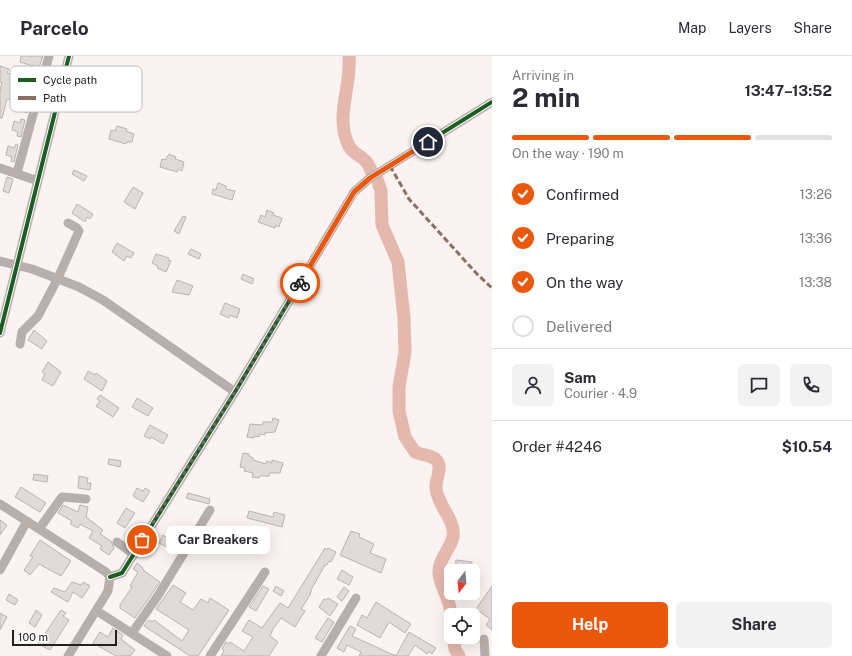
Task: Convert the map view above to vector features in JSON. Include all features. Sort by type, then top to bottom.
[{"type":"street","points":[[46,66],[49,56]]},
{"type":"street","points":[[67,66],[69,56]]},
{"type":"street","points":[[110,577],[122,573],[235,392],[354,192],[370,178],[492,102]]},
{"type":"street","points":[[17,173],[34,112]]},
{"type":"street","points":[[0,333],[55,112]]},
{"type":"street","points":[[0,168],[38,181]]},
{"type":"street","points":[[20,344],[22,332],[38,316],[58,278],[79,231],[77,228],[68,223]]},
{"type":"street","points":[[0,261],[58,278],[79,286],[103,300],[235,392]]},
{"type":"street","points":[[39,529],[62,497],[86,499]]},
{"type":"street","points":[[0,504],[106,572],[110,577],[108,591],[68,656]]},
{"type":"street","points":[[132,633],[159,594],[210,510]]},
{"type":"street","points":[[0,570],[27,521]]},
{"type":"street","points":[[117,542],[133,554]]},
{"type":"street","points":[[210,656],[265,572]]},
{"type":"street","points":[[321,656],[356,598]]},
{"type":"street","points":[[97,611],[167,656]]},
{"type":"street","points":[[484,639],[484,656]]},
{"type":"building","points":[[21,56],[43,56],[40,66],[33,66],[20,62]]},
{"type":"building","points":[[0,66],[9,69],[7,73],[10,74],[10,100],[7,99],[2,118],[0,118],[0,91],[2,82],[0,82]]},
{"type":"building","points":[[21,119],[25,120],[21,137],[17,136],[18,132],[12,130],[14,121],[20,123]]},
{"type":"building","points":[[117,126],[127,129],[126,131],[134,134],[132,142],[127,142],[126,144],[109,139],[111,130],[115,131]]},
{"type":"building","points":[[16,144],[18,145],[14,162],[11,161],[12,157],[6,155],[8,146],[14,148]]},
{"type":"building","points":[[169,154],[176,157],[175,159],[184,162],[182,171],[178,169],[177,172],[160,167],[162,159],[165,160]]},
{"type":"building","points":[[74,170],[87,176],[84,181],[72,174]]},
{"type":"building","points":[[7,177],[13,179],[9,193],[3,191]]},
{"type":"building","points":[[218,183],[226,186],[226,189],[235,191],[232,200],[212,194],[213,189],[216,190]]},
{"type":"building","points":[[133,187],[143,193],[135,209],[124,202]]},
{"type":"building","points":[[77,204],[93,214],[90,219],[87,217],[85,222],[72,213]]},
{"type":"building","points":[[267,210],[274,213],[273,215],[282,218],[279,227],[276,225],[275,228],[258,222],[261,215],[265,217]]},
{"type":"building","points":[[183,216],[186,217],[179,234],[174,231]]},
{"type":"building","points":[[117,243],[134,253],[131,258],[127,256],[124,261],[112,252]]},
{"type":"building","points":[[191,249],[201,254],[199,259],[188,254]]},
{"type":"building","points":[[156,254],[169,258],[168,260],[171,261],[166,272],[157,268],[158,266],[152,263]]},
{"type":"building","points":[[243,274],[254,279],[252,284],[241,279]]},
{"type":"building","points":[[177,280],[193,286],[189,295],[172,292]]},
{"type":"building","points":[[225,303],[240,309],[237,318],[230,315],[229,318],[220,314]]},
{"type":"building","points":[[34,330],[47,341],[42,349],[28,340]]},
{"type":"building","points":[[48,362],[61,372],[53,386],[42,380],[45,374],[42,372]]},
{"type":"building","points":[[88,371],[95,375],[96,373],[107,381],[102,391],[84,379]]},
{"type":"building","points":[[100,395],[119,408],[113,417],[96,406],[100,401],[97,399]]},
{"type":"building","points":[[137,398],[153,408],[148,416],[132,407]]},
{"type":"building","points":[[273,418],[279,420],[275,432],[265,433],[265,435],[260,434],[259,437],[254,436],[254,438],[247,437],[250,424],[262,425],[263,422],[272,422]]},
{"type":"building","points":[[150,425],[168,435],[163,444],[151,437],[150,439],[144,436]]},
{"type":"building","points":[[243,453],[249,454],[253,460],[266,464],[267,461],[272,463],[272,460],[283,463],[280,473],[270,473],[269,476],[259,476],[259,478],[252,477],[253,473],[244,471],[245,468],[240,467]]},
{"type":"building","points":[[109,459],[121,461],[120,467],[108,464]]},
{"type":"building","points":[[34,474],[48,476],[47,482],[33,480]]},
{"type":"building","points":[[79,476],[88,478],[87,483],[91,483],[90,490],[78,488]]},
{"type":"building","points":[[21,487],[46,503],[40,512],[15,497]]},
{"type":"building","points":[[137,488],[143,491],[145,488],[150,491],[143,502],[133,496]]},
{"type":"building","points":[[188,493],[210,499],[209,504],[186,498]]},
{"type":"building","points":[[63,505],[78,512],[80,505],[88,507],[86,517],[103,530],[100,534],[111,541],[114,548],[109,555],[100,549],[102,546],[89,538],[93,531],[80,524],[78,528],[70,524],[72,521],[58,513]]},
{"type":"building","points":[[126,508],[135,513],[125,528],[117,523]]},
{"type":"building","points":[[249,511],[273,517],[274,512],[285,515],[282,527],[247,518]]},
{"type":"building","points":[[0,520],[7,525],[0,535]]},
{"type":"building","points":[[351,531],[360,534],[359,537],[374,544],[370,553],[386,559],[381,573],[340,555]]},
{"type":"building","points":[[163,535],[171,541],[167,547],[159,543]]},
{"type":"building","points":[[40,540],[71,561],[61,576],[39,564],[30,575],[24,570],[33,557],[30,556]]},
{"type":"building","points":[[325,548],[336,552],[331,562],[329,561],[327,565],[325,565],[312,588],[310,595],[301,609],[305,611],[295,627],[281,618],[273,629],[270,636],[278,642],[269,656],[221,656],[224,651],[222,649],[226,642],[229,644],[230,642],[244,651],[253,637],[242,631],[249,620],[262,628],[280,603],[288,608]]},
{"type":"building","points":[[456,560],[472,562],[472,564],[456,564]]},
{"type":"building","points":[[137,563],[144,571],[160,582],[135,618],[120,608],[120,605],[132,587],[130,586],[138,572],[133,569]]},
{"type":"building","points":[[342,570],[353,577],[349,585],[337,579]]},
{"type":"building","points":[[72,582],[81,585],[83,582],[90,586],[82,598],[73,592],[68,602],[51,592],[54,588],[65,592]]},
{"type":"building","points":[[173,585],[186,593],[180,602],[193,610],[201,599],[208,603],[210,598],[229,610],[198,656],[190,656],[144,626],[149,620],[152,622],[154,620],[182,641],[189,630],[156,609]]},
{"type":"building","points":[[263,586],[269,589],[256,611],[249,607]]},
{"type":"building","points":[[276,586],[284,591],[281,596],[273,591]]},
{"type":"building","points":[[492,586],[492,630],[486,625],[490,619],[480,612],[480,608],[477,608]]},
{"type":"building","points":[[344,587],[349,591],[342,601],[337,597]]},
{"type":"building","points":[[9,594],[18,600],[15,605],[6,600]]},
{"type":"building","points":[[328,598],[338,604],[330,616],[319,607],[324,599],[326,600]]},
{"type":"building","points":[[376,602],[411,624],[405,633],[389,622],[380,638],[357,625],[362,615],[367,618]]},
{"type":"building","points":[[36,610],[42,615],[35,627],[29,623]]},
{"type":"building","points":[[61,610],[66,613],[63,616],[69,620],[50,650],[38,644]]},
{"type":"building","points":[[0,613],[7,617],[0,630]]},
{"type":"building","points":[[328,618],[334,622],[322,642],[315,638]]},
{"type":"building","points":[[350,626],[356,629],[352,636],[396,656],[359,656],[361,652],[347,645],[344,652],[337,648]]},
{"type":"building","points":[[113,628],[123,635],[121,639],[135,650],[130,656],[116,656],[93,643],[100,632],[108,637]]},
{"type":"building","points":[[409,632],[436,648],[432,654],[429,651],[427,654],[415,645],[408,656],[396,656]]},
{"type":"waterway","points":[[349,56],[348,79],[343,113],[345,135],[351,149],[367,162],[371,171]]},
{"type":"waterway","points":[[377,179],[381,191],[382,225],[398,262],[404,318],[405,352],[399,387],[399,411],[405,437],[415,452],[433,457],[439,464],[436,485],[437,494],[452,525],[453,531],[453,537],[442,559],[439,569],[439,574],[450,608]]},
{"type":"waterway","points":[[454,644],[459,656]]},
{"type":"marked path","points":[[390,166],[409,199],[477,274],[492,288]]},
{"type":"cycle path","points":[[67,66],[69,56]]},
{"type":"cycle path","points":[[110,577],[122,573],[235,392],[354,192],[370,178],[492,102]]},
{"type":"cycle path","points":[[0,333],[55,112]]},
{"type":"way so far","points":[[142,540],[235,392],[300,283]]},
{"type":"place","name":"Car Breakers","points":[[142,540]]},
{"type":"route","points":[[300,283],[354,192],[360,185],[428,142]]}]
